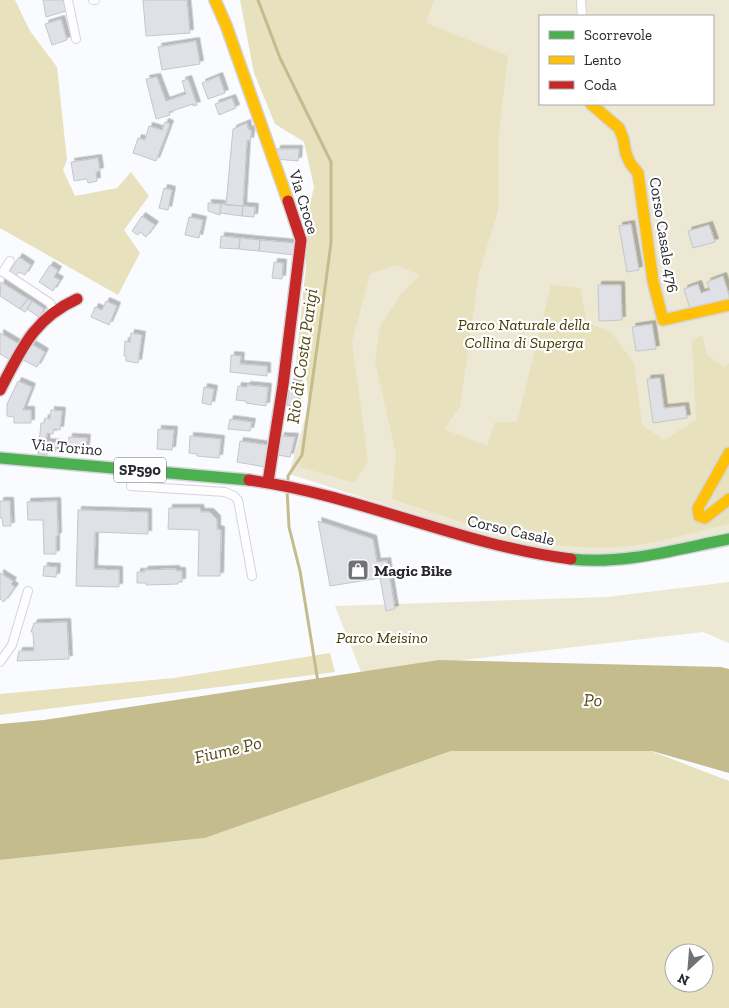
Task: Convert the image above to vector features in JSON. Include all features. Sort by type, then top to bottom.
[{"type":"street","points":[[68,0],[76,39]]},
{"type":"street","name":"Via Croce","points":[[215,0],[260,120],[301,240],[283,385],[268,482]]},
{"type":"street","points":[[581,0],[582,15]]},
{"type":"street","name":"Corso Casale 476","points":[[591,105],[619,128],[626,154],[630,163],[638,172],[653,281],[663,320],[729,305]]},
{"type":"street","points":[[10,261],[3,272],[50,303],[53,310]]},
{"type":"street","points":[[0,390],[31,333],[53,310],[64,303],[77,299]]},
{"type":"street","points":[[729,453],[698,508],[699,516],[705,518],[712,514],[729,498]]},
{"type":"street","name":"Via Torino","points":[[0,458],[285,484]]},
{"type":"street","points":[[168,488],[169,472]]},
{"type":"street","name":"Corso Casale","points":[[285,484],[364,504],[492,544],[547,556],[584,560],[634,557],[729,539]]},
{"type":"street","points":[[131,486],[225,492],[234,496],[238,500],[244,523],[252,576]]},
{"type":"street","points":[[0,662],[12,645],[28,591]]},
{"type":"green space","name":"Parco Naturale della Collina di Superga","points":[[251,0],[729,0],[729,533],[634,553],[585,555],[544,550],[446,524],[289,474],[318,373],[328,191]]},
{"type":"green space","name":"Parco Meisino","points":[[729,582],[729,643],[703,632],[361,672],[335,606],[607,597]]},
{"type":"shaded area","points":[[0,0],[15,0],[30,31],[57,67],[67,160],[63,170],[75,196],[117,188],[131,172],[149,196],[124,230],[140,253],[118,295],[0,228]]},
{"type":"shaded area","points":[[240,0],[434,0],[426,23],[508,56],[499,133],[499,207],[479,273],[460,407],[444,429],[487,446],[495,422],[517,422],[551,285],[580,288],[587,323],[611,332],[634,363],[642,425],[664,440],[696,420],[692,342],[702,335],[707,355],[725,368],[729,363],[729,524],[636,545],[604,548],[573,547],[542,543],[512,536],[392,499],[396,454],[375,361],[380,326],[402,293],[420,275],[395,265],[370,274],[352,342],[368,461],[354,483],[300,467],[302,442],[309,417],[307,381],[296,363],[306,266],[304,229],[314,187],[304,142],[275,124],[254,73]]},
{"type":"shaded area","points":[[330,653],[335,672],[0,715],[0,694],[174,678]]},
{"type":"shaded area","points":[[451,751],[651,751],[729,781],[729,1008],[0,1008],[0,860],[205,838]]},
{"type":"water","points":[[439,660],[721,667],[729,669],[729,773],[652,751],[451,751],[205,838],[0,860],[0,724],[44,720]]},
{"type":"building","points":[[43,0],[63,0],[66,11],[46,17]]},
{"type":"building","points":[[143,0],[187,0],[190,33],[146,36]]},
{"type":"building","points":[[61,19],[67,40],[52,45],[45,24]]},
{"type":"building","points":[[196,41],[200,64],[162,70],[158,47]]},
{"type":"building","points":[[219,76],[225,93],[208,99],[202,83]]},
{"type":"building","points":[[157,77],[166,101],[186,94],[182,81],[188,79],[197,105],[193,106],[193,104],[169,112],[170,115],[156,119],[146,79]]},
{"type":"building","points":[[232,98],[236,108],[219,115],[215,104]]},
{"type":"building","points":[[165,122],[170,124],[156,161],[133,153],[138,138],[145,140],[149,126],[162,130]]},
{"type":"building","points":[[247,123],[248,129],[251,130],[251,135],[250,141],[247,140],[243,206],[226,205],[233,129]]},
{"type":"building","points":[[277,149],[299,149],[298,161],[276,159]]},
{"type":"building","points":[[98,158],[100,171],[96,172],[97,181],[88,183],[87,179],[74,181],[71,162]]},
{"type":"building","points":[[164,188],[172,190],[168,210],[159,208]]},
{"type":"building","points":[[208,203],[221,204],[220,215],[208,211]]},
{"type":"building","points":[[221,204],[243,206],[242,216],[220,213]]},
{"type":"building","points":[[243,206],[255,207],[254,217],[242,216]]},
{"type":"building","points":[[142,216],[155,225],[146,237],[140,232],[138,235],[132,231]]},
{"type":"building","points":[[189,217],[203,220],[199,238],[185,235]]},
{"type":"building","points":[[631,224],[639,270],[627,272],[619,226]]},
{"type":"building","points":[[709,225],[715,242],[693,248],[688,231]]},
{"type":"building","points":[[221,236],[240,238],[239,249],[220,248]]},
{"type":"building","points":[[240,238],[260,240],[259,251],[239,249]]},
{"type":"building","points":[[260,240],[295,243],[294,255],[259,251]]},
{"type":"building","points":[[19,257],[31,265],[25,275],[19,272],[16,276],[9,272]]},
{"type":"building","points":[[274,262],[283,263],[282,279],[272,278]]},
{"type":"building","points":[[50,265],[58,270],[54,277],[60,280],[53,291],[39,282]]},
{"type":"building","points":[[723,276],[729,300],[691,312],[684,289],[698,284],[701,293],[710,290],[707,282]]},
{"type":"building","points":[[1,282],[28,299],[20,309],[0,296]]},
{"type":"building","points":[[598,285],[621,285],[622,320],[599,321]]},
{"type":"building","points":[[28,299],[32,301],[25,312],[20,309]]},
{"type":"building","points":[[32,301],[44,309],[39,317],[27,309]]},
{"type":"building","points":[[106,301],[117,306],[109,325],[91,317],[95,307],[102,310]]},
{"type":"building","points":[[652,324],[656,349],[636,351],[632,327]]},
{"type":"building","points":[[0,333],[19,344],[10,360],[0,354]]},
{"type":"building","points":[[131,333],[142,335],[138,363],[126,361],[126,356],[124,356],[125,341],[130,342]]},
{"type":"building","points":[[30,343],[45,352],[37,367],[21,359]]},
{"type":"building","points":[[231,355],[241,356],[240,364],[267,366],[267,376],[230,372]]},
{"type":"building","points":[[660,378],[664,408],[685,406],[687,418],[653,423],[647,379]]},
{"type":"building","points":[[18,381],[32,387],[23,410],[31,410],[31,423],[14,423],[14,417],[7,416],[7,404]]},
{"type":"building","points":[[290,382],[299,384],[296,406],[287,405]]},
{"type":"building","points":[[247,385],[268,387],[266,406],[236,400],[238,386],[247,387]]},
{"type":"building","points":[[204,387],[214,389],[211,405],[202,403]]},
{"type":"building","points":[[51,410],[62,411],[60,430],[54,429],[53,434],[47,433],[46,442],[57,443],[55,453],[47,452],[47,455],[38,454],[41,423],[44,423],[45,418],[50,419]]},
{"type":"building","points":[[230,419],[252,422],[250,431],[228,429]]},
{"type":"building","points":[[158,429],[174,430],[172,450],[157,449]]},
{"type":"building","points":[[190,436],[221,439],[219,458],[197,456],[197,454],[189,453]]},
{"type":"building","points":[[281,436],[295,437],[290,457],[277,455]]},
{"type":"building","points":[[69,437],[87,438],[85,453],[68,451]]},
{"type":"building","points":[[240,441],[268,445],[265,467],[237,462]]},
{"type":"building","points":[[0,501],[10,501],[11,526],[3,526],[2,518],[0,518]]},
{"type":"building","points":[[57,501],[58,536],[56,536],[56,554],[44,554],[43,520],[28,520],[27,502]]},
{"type":"building","points":[[169,508],[200,508],[201,512],[210,512],[217,519],[217,529],[221,530],[220,576],[198,576],[199,530],[168,529]]},
{"type":"building","points":[[78,510],[148,512],[148,534],[95,532],[94,569],[119,570],[119,587],[76,586]]},
{"type":"building","name":"Magic Bike","points":[[318,521],[373,539],[377,562],[387,561],[395,609],[386,611],[380,578],[330,586]]},
{"type":"building","points":[[44,566],[57,567],[56,577],[43,576]]},
{"type":"building","points":[[176,569],[176,571],[182,571],[182,582],[178,582],[178,584],[146,585],[146,583],[137,583],[137,572]]},
{"type":"building","points":[[0,573],[13,581],[11,584],[15,587],[4,602],[0,599]]},
{"type":"building","points":[[67,622],[69,659],[17,661],[19,651],[34,651],[33,632],[31,632],[34,623]]},
{"type":"waterway","name":"Rio di Costa Parigi","points":[[258,0],[280,58],[331,162],[331,243],[319,333],[302,455],[288,476],[288,482]]},
{"type":"waterway","name":"Rio di Costa Parigi","points":[[287,489],[289,527],[300,571],[318,682]]},
{"type":"traffic: fast","points":[[0,458],[249,480]]},
{"type":"traffic: fast","points":[[571,559],[611,560],[631,558],[729,539]]},
{"type":"traffic: slow","points":[[215,0],[226,25],[288,201]]},
{"type":"traffic: slow","points":[[592,105],[619,128],[626,154],[638,173],[653,281],[663,320],[729,305]]},
{"type":"traffic: slow","points":[[729,453],[698,508],[699,516],[705,518],[729,499]]},
{"type":"traffic: jam","points":[[268,482],[283,385],[301,240],[288,201]]},
{"type":"traffic: jam","points":[[0,390],[22,349],[39,326],[49,316],[77,299]]},
{"type":"traffic: jam","points":[[249,480],[290,487],[330,497],[489,543],[571,559]]},
{"type":"place","name":"Magic Bike","points":[[358,570]]},
{"type":"water label","name":"Po","points":[[593,700]]},
{"type":"water label","name":"Fiume Po","points":[[228,750]]}]
